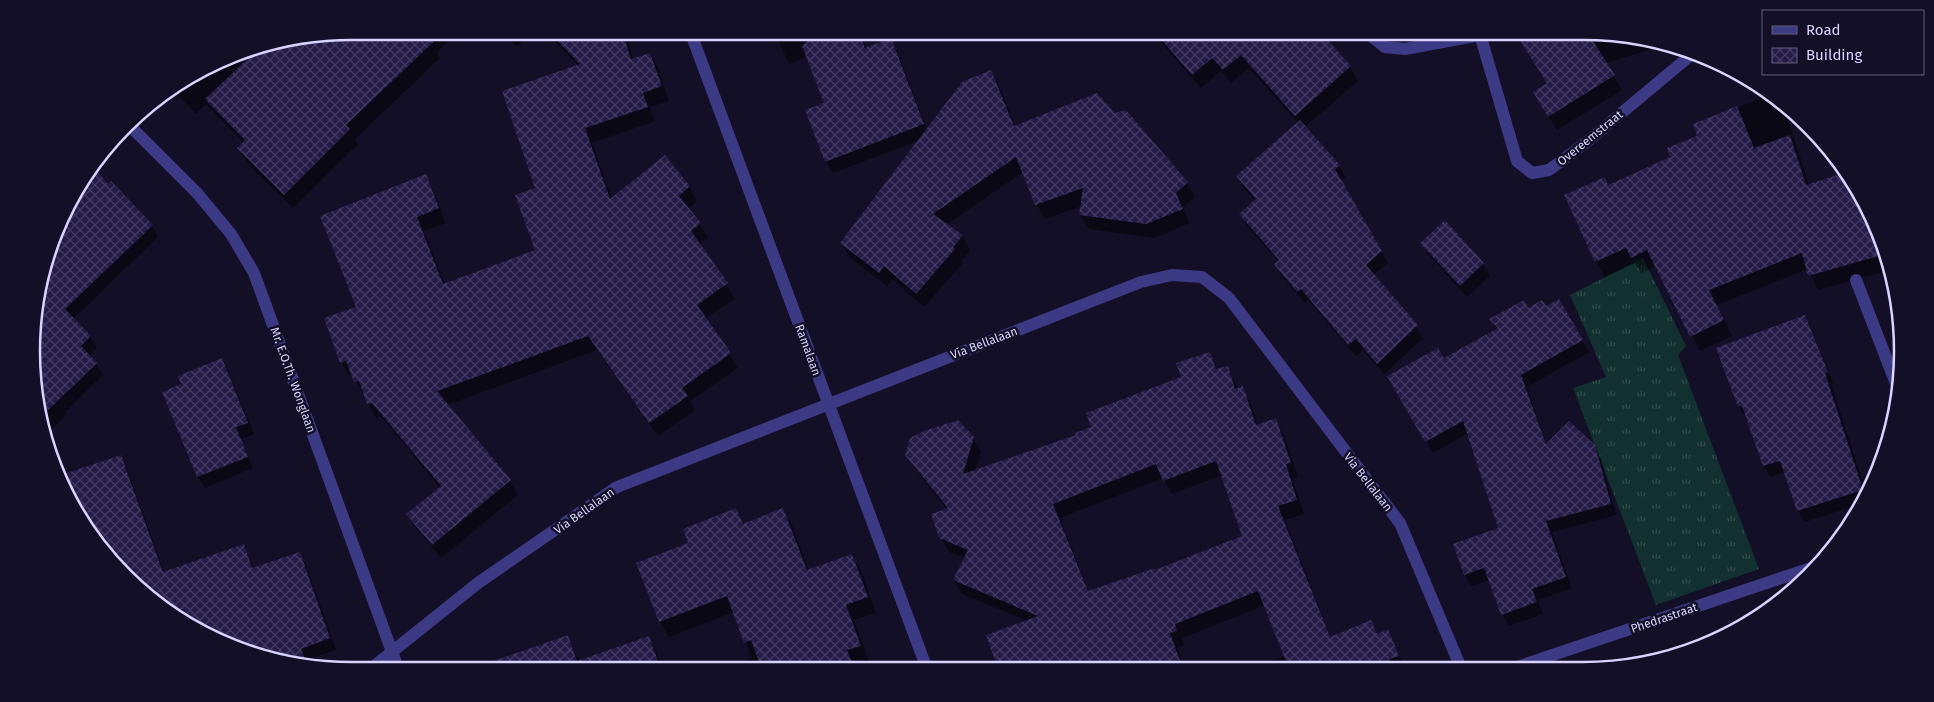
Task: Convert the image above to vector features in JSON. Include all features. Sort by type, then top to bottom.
[{"type":"street","name":"Ramalaan","points":[[693,40],[924,662]]},
{"type":"street","points":[[1376,40],[1385,47],[1405,50],[1449,40]]},
{"type":"street","name":"Overeemstraat","points":[[1481,40],[1516,161],[1532,173],[1550,170],[1588,141],[1687,58]]},
{"type":"street","name":"Mr. E.O.Th. Wonglaan","points":[[133,130],[197,193],[231,234],[254,273],[396,662]]},
{"type":"street","name":"Via Bellalaan","points":[[379,662],[478,583],[617,487],[1141,282],[1172,275],[1202,277],[1229,298],[1400,523],[1458,662]]},
{"type":"street","points":[[1856,280],[1893,375]]},
{"type":"street","name":"Phedrastraat","points":[[1532,662],[1802,572]]},
{"type":"green space","points":[[1643,258],[1686,346],[1678,355],[1759,569],[1656,605],[1573,388],[1606,377],[1570,295]]},
{"type":"building","points":[[351,40],[436,40],[346,125],[350,129],[284,195],[237,148],[245,140],[205,99],[249,58],[290,46]]},
{"type":"building","points":[[557,40],[625,40],[631,59],[650,53],[662,86],[643,93],[648,107],[585,128],[610,199],[665,155],[690,186],[679,196],[701,223],[691,231],[728,283],[697,305],[731,353],[682,388],[688,396],[649,423],[588,336],[437,391],[511,480],[432,545],[406,514],[441,486],[372,403],[367,404],[359,381],[354,382],[346,361],[340,363],[324,318],[356,307],[320,216],[426,174],[439,208],[417,217],[443,284],[535,250],[515,195],[535,188],[502,91],[580,64]]},
{"type":"building","points":[[809,40],[862,40],[865,48],[886,40],[892,40],[924,124],[825,162],[805,110],[824,103],[802,46]]},
{"type":"building","points":[[1162,40],[1328,40],[1351,66],[1295,116],[1241,55],[1223,70],[1212,58],[1192,75]]},
{"type":"building","points":[[1520,40],[1593,40],[1615,75],[1548,117],[1533,92],[1547,83]]},
{"type":"building","points":[[991,70],[1014,126],[1097,93],[1115,113],[1126,110],[1188,182],[1176,193],[1183,209],[1146,224],[1079,215],[1083,188],[1035,205],[1016,157],[933,214],[963,235],[953,247],[955,249],[916,294],[884,266],[879,273],[840,243],[962,82]]},
{"type":"building","points":[[1737,106],[1754,148],[1790,135],[1806,185],[1839,174],[1862,213],[1878,256],[1808,276],[1802,253],[1709,290],[1724,320],[1690,337],[1647,250],[1631,258],[1626,248],[1595,262],[1564,195],[1605,177],[1608,185],[1670,157],[1667,148],[1697,136],[1693,124]]},
{"type":"building","points":[[1300,120],[1340,165],[1335,169],[1382,251],[1366,265],[1418,325],[1377,364],[1356,339],[1348,345],[1301,289],[1297,292],[1274,264],[1279,260],[1239,214],[1256,199],[1236,176]]},
{"type":"building","points":[[97,171],[108,184],[111,181],[153,225],[65,309],[91,336],[81,346],[97,363],[46,412],[40,351],[46,290],[57,251],[72,213]]},
{"type":"building","points":[[1445,220],[1484,263],[1460,286],[1420,243]]},
{"type":"building","points":[[1559,299],[1583,340],[1521,375],[1546,444],[1569,421],[1595,445],[1611,504],[1546,521],[1566,577],[1532,589],[1537,602],[1501,615],[1484,568],[1464,575],[1453,544],[1498,528],[1463,421],[1425,442],[1387,376],[1438,348],[1444,358],[1498,328],[1489,319],[1524,300],[1528,308],[1542,300],[1546,306]]},
{"type":"building","points":[[1805,315],[1828,372],[1825,373],[1862,488],[1861,491],[1797,511],[1780,461],[1763,466],[1742,406],[1738,407],[1716,348]]},
{"type":"building","points":[[1210,352],[1216,369],[1228,366],[1235,389],[1243,386],[1256,425],[1276,418],[1291,463],[1286,464],[1297,500],[1278,506],[1330,637],[1371,620],[1377,634],[1388,629],[1399,656],[1389,659],[1390,662],[1286,662],[1258,591],[1175,624],[1177,631],[1170,633],[1180,662],[996,662],[986,635],[1038,616],[953,580],[968,550],[939,538],[931,514],[948,508],[905,455],[910,438],[924,431],[958,420],[974,437],[963,474],[1076,435],[1075,433],[1091,427],[1086,413],[1181,377],[1176,363]],"holes":[[[1216,461],[1242,536],[1155,570],[1155,568],[1088,591],[1053,504],[1156,464],[1163,481]]]},
{"type":"building","points":[[222,358],[248,423],[236,427],[248,457],[197,477],[162,392],[181,384],[178,376]]},
{"type":"building","points":[[121,455],[163,572],[244,544],[252,568],[300,552],[330,638],[301,649],[304,658],[290,656],[232,638],[213,630],[178,610],[146,585],[117,556],[92,524],[65,474]]},
{"type":"building","points":[[736,508],[743,524],[783,508],[807,570],[852,554],[868,597],[846,605],[861,646],[847,650],[852,662],[759,662],[751,640],[744,643],[727,596],[659,622],[636,563],[688,543],[683,529]]},
{"type":"building","points":[[568,635],[577,661],[649,636],[658,662],[490,662]]}]
